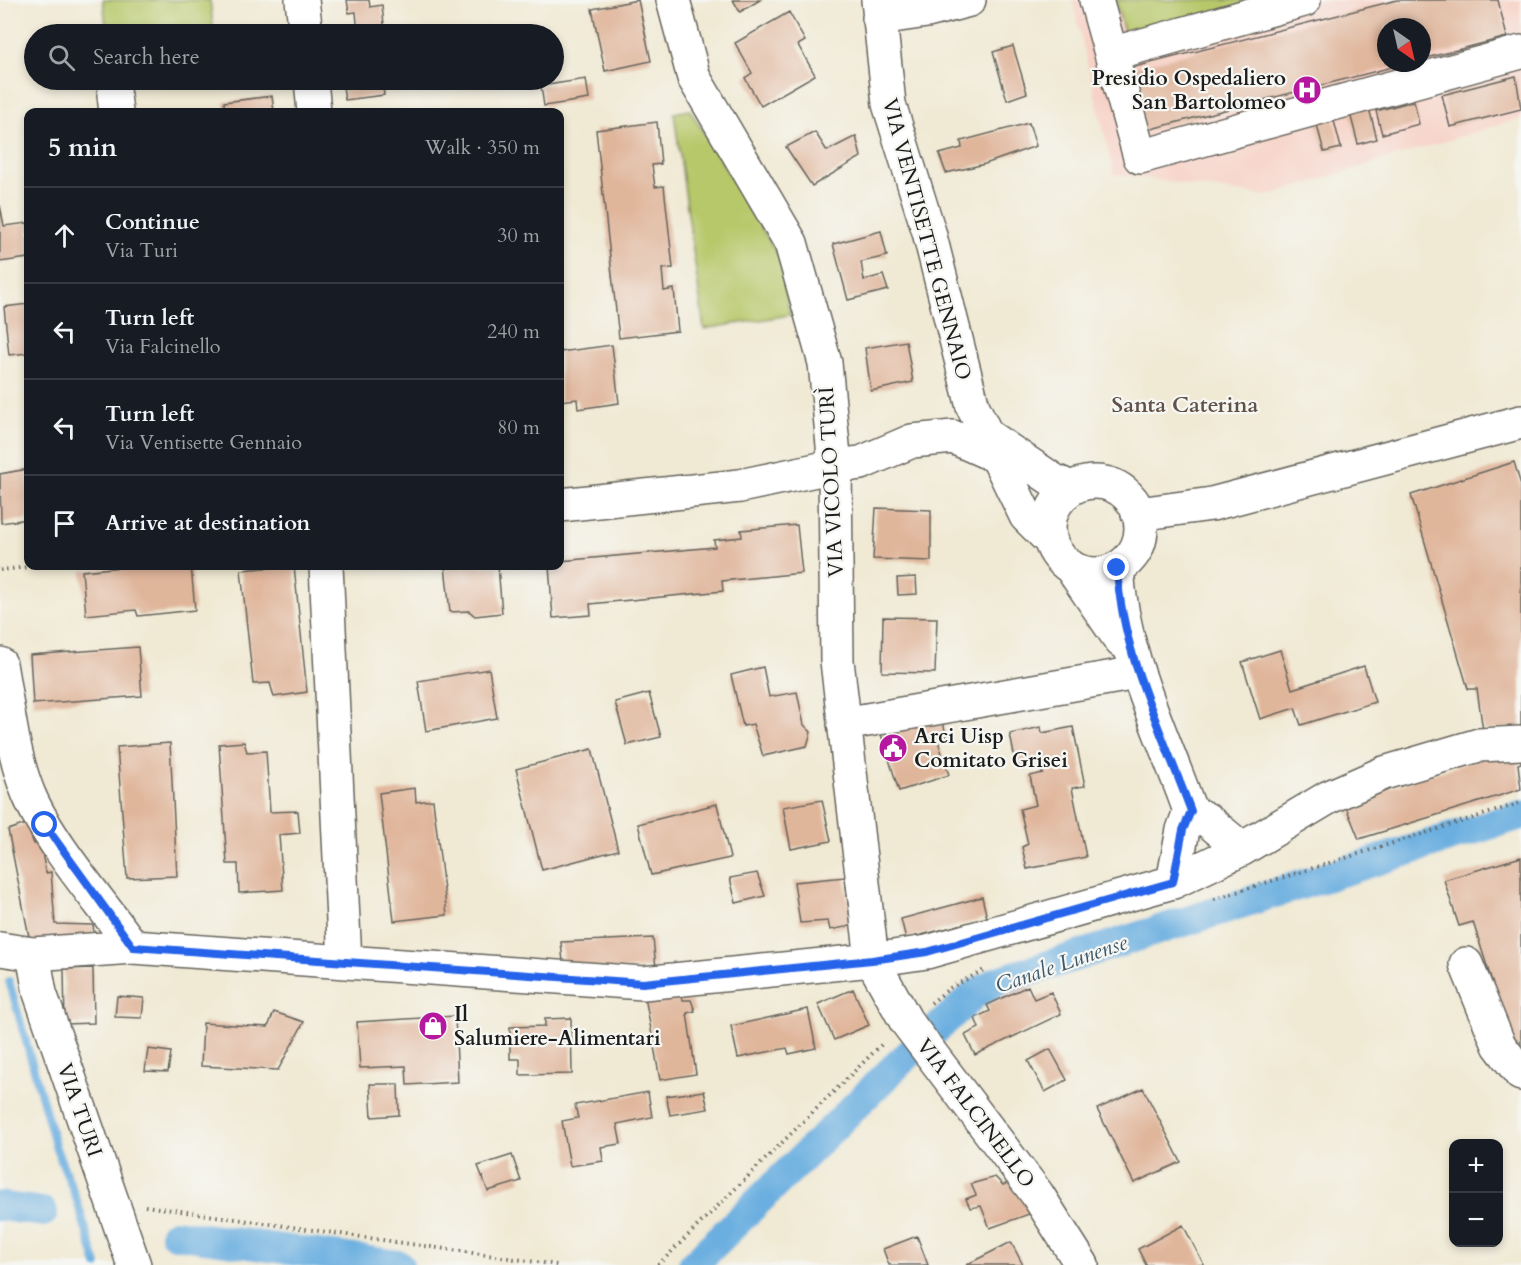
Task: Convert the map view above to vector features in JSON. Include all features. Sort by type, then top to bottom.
[{"type":"street","points":[[302,0],[305,24]]},
{"type":"street","name":"VIA VICOLO TURÌ","points":[[673,0],[694,78],[790,243],[825,363],[835,466],[837,661],[872,960]]},
{"type":"street","points":[[879,9],[927,11],[969,0]]},
{"type":"street","points":[[1096,0],[1140,157],[1521,52]]},
{"type":"street","points":[[1111,54],[1304,0]]},
{"type":"street","name":"VIA VENTISETTE GENNAIO","points":[[879,9],[889,104],[929,232],[973,407],[1026,516],[1050,540],[1057,555],[1070,566],[1134,664]]},
{"type":"street","points":[[312,90],[314,108]]},
{"type":"street","points":[[564,505],[740,486],[835,466],[861,463],[912,441],[952,409],[968,389]]},
{"type":"street","points":[[1070,566],[1093,574],[1131,542],[1212,504],[1521,422]]},
{"type":"street","points":[[912,441],[953,437],[993,447]]},
{"type":"street","name":"VIA VENTISETTE GENNAIO","points":[[993,447],[1071,488]]},
{"type":"street","points":[[1050,540],[1049,525],[1052,510],[1060,497],[1071,488],[1098,482],[1111,484],[1132,501],[1131,542]]},
{"type":"street","name":"VIA VENTISETTE GENNAIO","points":[[1131,542],[1119,605],[1134,664],[1191,811]]},
{"type":"street","points":[[326,570],[345,962]]},
{"type":"street","points":[[0,664],[21,770],[29,795],[45,825],[133,947]]},
{"type":"street","points":[[844,724],[1134,664]]},
{"type":"street","points":[[0,949],[33,954],[133,947],[643,983],[872,960],[927,952],[1173,882],[1242,849],[1329,797],[1384,773],[1479,745],[1521,743]]},
{"type":"street","points":[[1173,882],[1183,830],[1191,811],[1206,819],[1242,849]]},
{"type":"street","name":"VIA TURI","points":[[33,954],[40,993],[134,1265]]},
{"type":"street","name":"VIA FALCINELLO","points":[[872,960],[906,1022],[1037,1194],[1082,1265]]},
{"type":"street","points":[[1466,964],[1499,1046],[1521,1074]]},
{"type":"path","points":[[0,570],[24,568]]},
{"type":"path","points":[[1209,901],[1521,803]]},
{"type":"path","points":[[658,1265],[906,1022],[950,988],[990,967]]},
{"type":"path","points":[[111,1201],[557,1265]]},
{"type":"shaded area","name":"Presidio Ospedaliero San Bartolomeo","points":[[1072,0],[1521,0],[1521,118],[1266,196],[1114,174]]},
{"type":"green space","points":[[103,0],[210,0],[213,24],[106,24]]},
{"type":"green space","points":[[1115,0],[1269,0],[1126,38]]},
{"type":"green space","points":[[690,110],[779,257],[790,315],[704,329],[674,113]]},
{"type":"building","points":[[347,0],[369,0],[370,7],[382,5],[384,24],[357,24],[356,12],[349,13]]},
{"type":"building","points":[[638,0],[651,61],[605,71],[592,9]]},
{"type":"building","points":[[733,0],[760,0],[740,12]]},
{"type":"building","points":[[1397,0],[1498,0],[1507,37],[1431,57],[1431,18],[1377,18],[1377,71],[1143,131],[1127,69]]},
{"type":"building","points":[[789,12],[805,41],[798,45],[815,75],[761,106],[745,78],[752,73],[735,43]]},
{"type":"building","points":[[1013,46],[1027,93],[1007,100],[993,52]]},
{"type":"building","points":[[1516,76],[1521,109],[1450,127],[1442,95]]},
{"type":"building","points":[[586,79],[589,99],[544,106],[542,90],[564,90],[564,82]]},
{"type":"building","points":[[344,90],[383,90],[384,95],[345,100]]},
{"type":"building","points":[[272,96],[274,108],[225,108],[224,102]]},
{"type":"building","points":[[1414,101],[1419,124],[1382,134],[1376,111]]},
{"type":"building","points":[[1369,108],[1377,139],[1358,144],[1350,113]]},
{"type":"building","points":[[1333,117],[1341,148],[1324,152],[1316,121]]},
{"type":"building","points":[[657,122],[661,164],[652,165],[655,187],[664,186],[673,268],[662,269],[664,291],[674,289],[678,331],[619,338],[596,130]]},
{"type":"building","points":[[1029,123],[1036,146],[985,164],[946,173],[939,154],[962,148],[961,141]]},
{"type":"building","points":[[815,132],[827,151],[856,136],[861,157],[812,186],[786,147]]},
{"type":"building","points":[[0,205],[4,226],[24,224],[24,259],[0,262]]},
{"type":"building","points":[[881,231],[887,256],[861,262],[864,280],[883,275],[888,290],[848,300],[833,244]]},
{"type":"building","points":[[24,304],[24,353],[9,355],[4,307]]},
{"type":"building","points":[[906,341],[913,382],[871,391],[865,348]]},
{"type":"building","points":[[612,345],[619,403],[578,409],[577,399],[564,401],[564,351]]},
{"type":"building","points":[[1514,462],[1521,485],[1521,727],[1483,731],[1477,689],[1468,689],[1411,495]]},
{"type":"building","points":[[24,470],[24,520],[1,523],[0,474]]},
{"type":"building","points":[[876,508],[931,510],[931,561],[873,559]]},
{"type":"building","points":[[797,525],[802,573],[722,581],[723,591],[590,604],[591,615],[553,618],[549,570],[564,570],[564,561],[715,547],[714,540],[742,537],[741,530]]},
{"type":"building","points":[[191,570],[195,610],[138,616],[136,610],[86,615],[82,571]]},
{"type":"building","points":[[241,570],[294,570],[307,692],[274,697],[270,683],[253,684]]},
{"type":"building","points":[[445,570],[498,570],[502,613],[475,616],[469,611],[450,612]]},
{"type":"building","points":[[916,577],[917,594],[898,595],[897,578]]},
{"type":"building","points":[[883,617],[937,618],[935,673],[882,672]]},
{"type":"building","points":[[138,647],[142,696],[33,704],[30,655]]},
{"type":"building","points":[[1280,650],[1292,689],[1364,666],[1375,702],[1301,725],[1295,708],[1260,719],[1242,662]]},
{"type":"building","points":[[763,667],[769,697],[797,692],[804,725],[811,732],[807,746],[763,756],[753,724],[743,726],[731,675]]},
{"type":"building","points":[[489,669],[497,718],[426,731],[418,681]]},
{"type":"building","points":[[649,693],[661,737],[627,745],[615,702]]},
{"type":"building","points":[[940,716],[948,738],[938,741],[949,775],[899,791],[881,734]]},
{"type":"building","points":[[1041,727],[1042,733],[1073,727],[1085,786],[1072,788],[1086,857],[1027,869],[1022,847],[1028,844],[1020,809],[1036,805],[1030,776],[1043,773],[1040,760],[1016,765],[1010,734]]},
{"type":"building","points":[[244,742],[247,752],[266,751],[270,812],[298,811],[300,833],[279,835],[283,890],[239,893],[238,864],[227,864],[219,744]]},
{"type":"building","points":[[170,743],[177,876],[127,878],[117,747]]},
{"type":"building","points":[[1521,746],[1521,763],[1518,764],[1521,789],[1359,839],[1344,802]]},
{"type":"building","points":[[592,749],[618,850],[542,870],[516,769]]},
{"type":"building","points":[[415,788],[416,802],[433,800],[447,915],[394,921],[379,793]]},
{"type":"building","points":[[822,800],[831,841],[791,849],[783,807]]},
{"type":"building","points":[[717,804],[730,858],[651,875],[638,824]]},
{"type":"building","points":[[26,824],[34,844],[40,843],[46,873],[51,872],[55,924],[93,925],[95,941],[30,942],[8,830]]},
{"type":"building","points":[[1521,857],[1521,1045],[1513,1048],[1473,922],[1459,926],[1444,880]]},
{"type":"building","points":[[757,873],[765,896],[736,903],[730,878]]},
{"type":"building","points":[[845,877],[851,926],[830,930],[828,921],[800,923],[794,882]]},
{"type":"building","points":[[982,897],[987,918],[906,939],[901,919]]},
{"type":"building","points":[[653,938],[656,968],[564,972],[561,942]]},
{"type":"building","points":[[93,968],[94,1023],[65,1024],[64,969]]},
{"type":"building","points":[[1028,986],[1034,999],[1051,992],[1061,1014],[975,1055],[965,1035],[979,1028],[975,1018],[990,1011],[987,1005]]},
{"type":"building","points":[[853,989],[869,1025],[834,1040],[818,1004]]},
{"type":"building","points":[[680,990],[683,1000],[691,1000],[695,1011],[687,1013],[696,1074],[660,1080],[644,991]]},
{"type":"building","points":[[117,996],[144,998],[142,1018],[115,1017]]},
{"type":"building","points":[[808,1009],[816,1048],[789,1054],[787,1048],[738,1058],[731,1026]]},
{"type":"building","points":[[274,1012],[304,1022],[278,1070],[201,1066],[203,1023],[268,1027]]},
{"type":"building","points":[[455,1016],[458,1082],[407,1085],[406,1066],[360,1068],[357,1022]]},
{"type":"building","points":[[571,1018],[572,1074],[520,1075],[520,1059],[510,1059],[510,1027],[545,1026],[545,1019]]},
{"type":"building","points":[[148,1049],[171,1052],[168,1072],[145,1071]]},
{"type":"building","points":[[1050,1049],[1067,1080],[1045,1092],[1028,1061]]},
{"type":"building","points":[[370,1084],[398,1084],[399,1115],[372,1117]]},
{"type":"building","points":[[1143,1088],[1181,1162],[1134,1183],[1097,1109]]},
{"type":"building","points":[[704,1091],[708,1109],[670,1115],[666,1096]]},
{"type":"building","points":[[648,1092],[652,1117],[617,1124],[621,1144],[601,1147],[603,1161],[570,1166],[562,1121],[578,1118],[575,1105]]},
{"type":"building","points":[[512,1155],[521,1181],[488,1191],[478,1166]]},
{"type":"building","points":[[995,1177],[1003,1185],[1010,1182],[1032,1213],[990,1228],[981,1206],[970,1208],[966,1199],[976,1195],[971,1184]]},
{"type":"building","points":[[1183,1225],[1204,1265],[1146,1265],[1138,1249]]},
{"type":"building","points":[[917,1236],[928,1265],[889,1265],[883,1249]]},
{"type":"building","points":[[1011,1242],[1023,1265],[966,1265]]},
{"type":"waterway","name":"Canale Lunense","points":[[693,1265],[898,1064],[976,993],[998,981],[1521,815]]},
{"type":"waterway","points":[[9,981],[56,1148],[76,1198],[97,1265]]},
{"type":"waterway","name":"Canale Lunense","points":[[0,1206],[43,1212]]},
{"type":"waterway","name":"Canale Lunense","points":[[175,1234],[399,1265]]},
{"type":"place","name":"Presidio Ospedaliero San Bartolomeo","points":[[1307,90]]},
{"type":"place","name":"Arci Uisp Comitato Grisei","points":[[893,748]]},
{"type":"place","name":"Il Salumiere-Alimentari","points":[[433,1026]]},
{"type":"district","name":"Santa Caterina","points":[[1185,404]]},
{"type":"route","points":[[45,825],[133,947],[643,983],[872,960],[927,952],[1173,882],[1183,830],[1191,811],[1131,655],[1119,605],[1117,568]]}]
